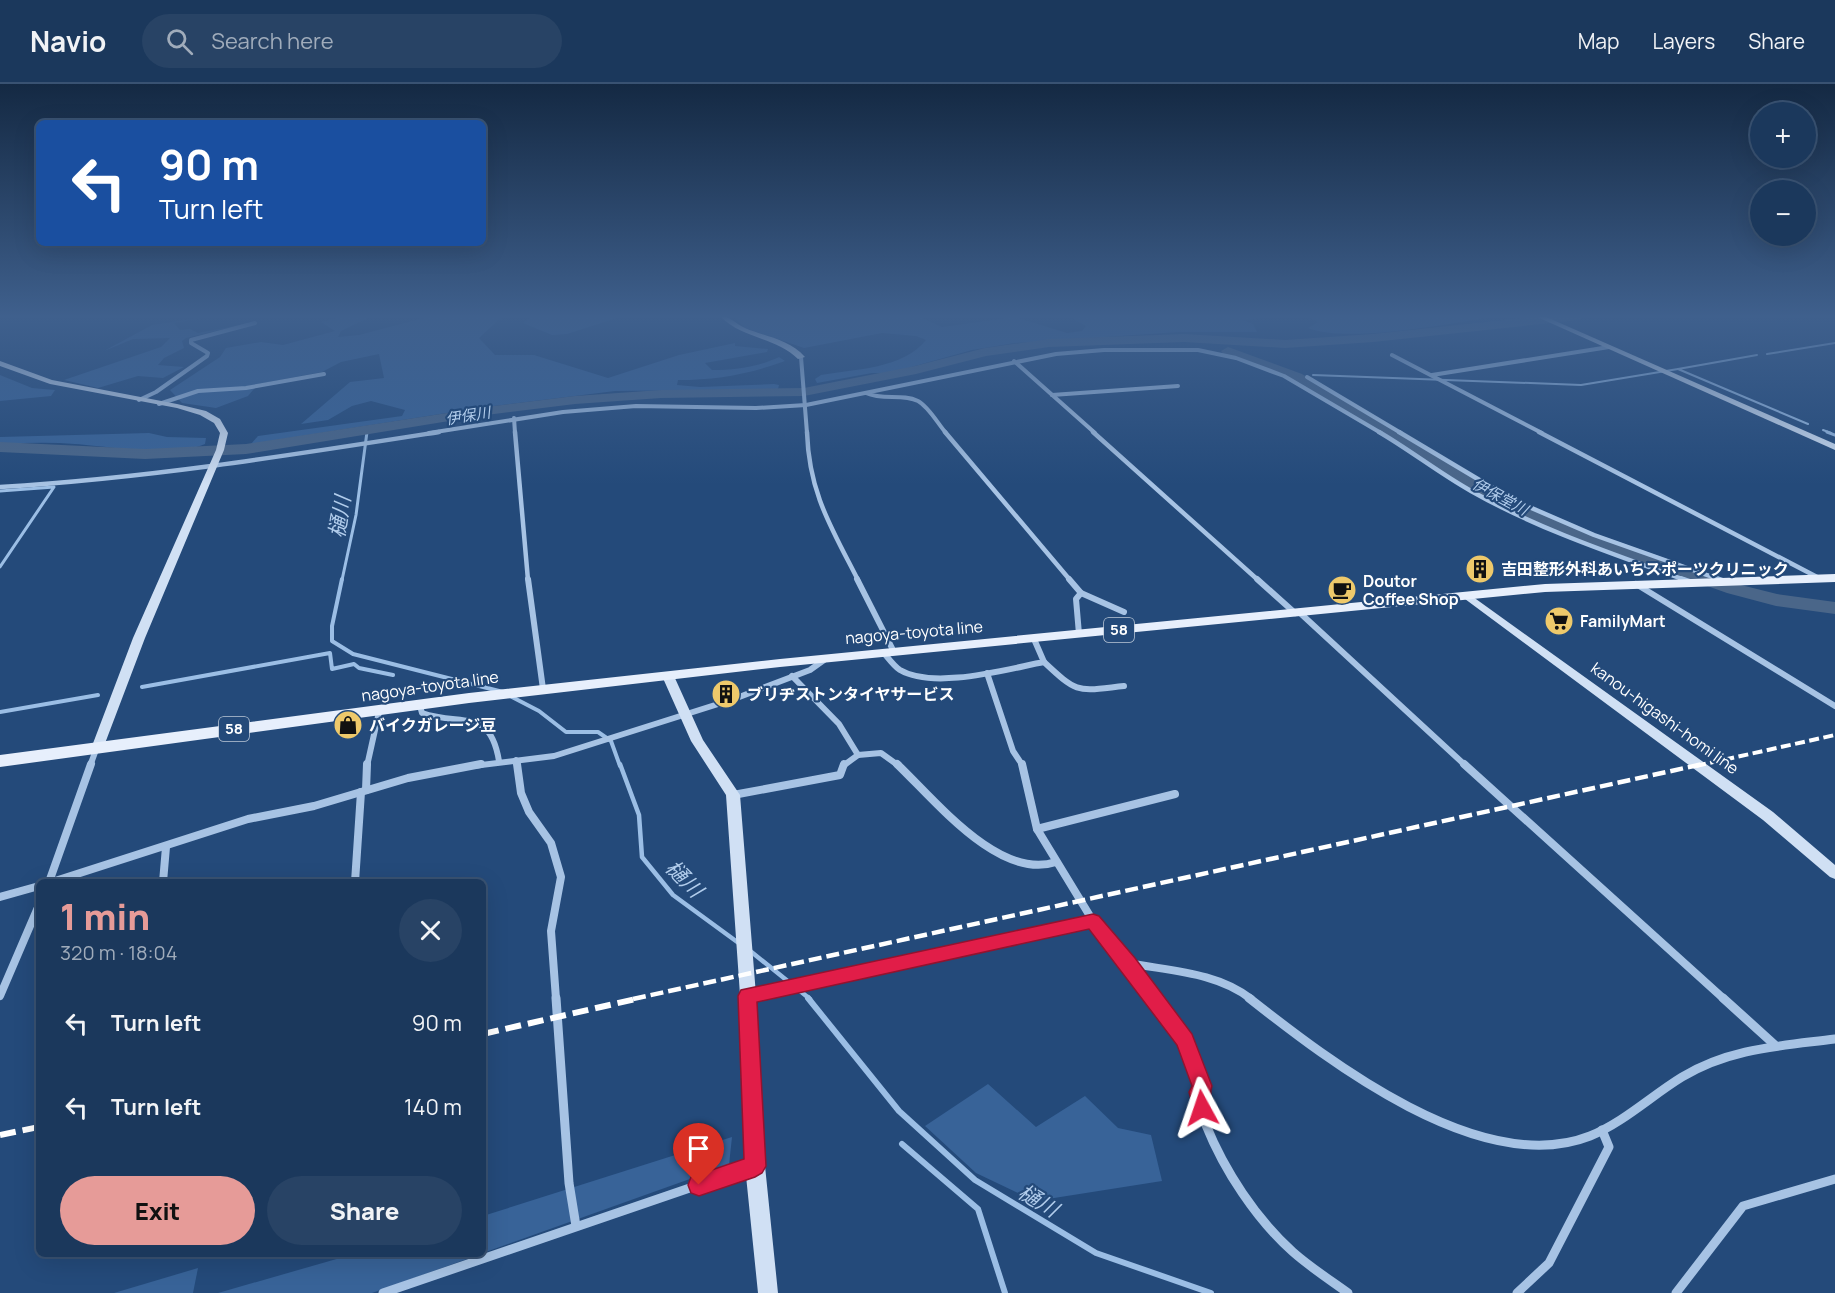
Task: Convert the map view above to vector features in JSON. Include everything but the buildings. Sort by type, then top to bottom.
[{"type":"main road","name":"nagoya-toyota line","points":[[0,761],[98,746],[379,712],[469,698],[889,652],[1545,588],[1835,578]]},
{"type":"street","points":[[22,372],[64,387],[159,404],[211,417],[220,424],[224,438],[139,638],[51,879]]},
{"type":"street","points":[[138,400],[156,392],[184,372]]},
{"type":"street","points":[[804,372],[808,459],[817,498],[889,652],[900,670],[928,677],[987,673],[1044,662]]},
{"type":"street","points":[[0,487],[83,482],[213,466],[356,446],[514,418],[636,406],[756,408],[806,403],[961,372]]},
{"type":"street","points":[[1027,372],[1776,1046]]},
{"type":"street","points":[[1276,372],[1303,386],[1470,491],[1580,542],[1690,582]]},
{"type":"street","points":[[1424,372],[1819,578]]},
{"type":"street","points":[[1431,376],[1453,372]]},
{"type":"street","points":[[1667,372],[1835,445]]},
{"type":"street","points":[[1670,372],[1835,445]]},
{"type":"street","points":[[159,404],[198,391],[246,388],[324,374]]},
{"type":"street","points":[[1307,377],[1513,500],[1594,535],[1716,581]]},
{"type":"street","points":[[1052,395],[1178,386]]},
{"type":"street","points":[[866,393],[880,399],[913,398],[920,402],[1081,593],[1124,612]]},
{"type":"street","points":[[514,418],[538,690]]},
{"type":"street","points":[[1635,584],[1835,706]]},
{"type":"street","points":[[1079,634],[1076,599],[1081,593]]},
{"type":"street","name":"kanou-higashi-homi line","points":[[1469,597],[1768,816],[1835,873]]},
{"type":"street","points":[[1034,639],[1044,662],[1069,686],[1084,690],[1124,687]]},
{"type":"street","points":[[60,879],[166,848],[248,819],[314,806],[408,778],[499,761],[554,756],[734,699],[810,669],[826,659]]},
{"type":"street","points":[[987,673],[1013,751],[1025,769],[1037,829],[1093,921],[1128,963],[1185,1040],[1202,1086],[1199,1092],[1204,1123],[1225,1166],[1286,1245],[1348,1293]]},
{"type":"street","points":[[668,676],[697,741],[733,795],[748,996],[755,1166],[768,1293]]},
{"type":"street","points":[[792,676],[839,724],[858,755]]},
{"type":"street","points":[[420,706],[422,712],[434,718],[474,720],[486,726],[498,742],[499,761]]},
{"type":"street","points":[[355,879],[368,754],[379,712]]},
{"type":"street","points":[[733,795],[840,775],[844,763],[858,755],[881,753],[893,760],[984,846],[1041,867],[1056,862]]},
{"type":"street","points":[[516,760],[521,794],[529,812],[552,843],[561,877],[551,932],[569,1183],[576,1226]]},
{"type":"street","points":[[1037,829],[1175,794]]},
{"type":"street","points":[[163,879],[166,848]]},
{"type":"street","points":[[0,897],[36,887]]},
{"type":"street","points":[[0,996],[36,912]]},
{"type":"street","points":[[748,996],[1093,921]]},
{"type":"street","points":[[1128,963],[1211,980],[1236,989],[1280,1025],[1416,1111],[1455,1128],[1498,1140],[1533,1144],[1574,1141],[1602,1130],[1683,1077],[1730,1054],[1835,1039]]},
{"type":"street","points":[[1516,1293],[1549,1263],[1576,1213],[1609,1147],[1602,1130]]},
{"type":"street","points":[[383,1293],[755,1166]]},
{"type":"street","points":[[1676,1293],[1743,1206],[1835,1179]]},
{"type":"shaded area","points":[[86,372],[174,372],[163,378],[138,376],[98,388],[64,380]]},
{"type":"shaded area","points":[[197,372],[320,372],[258,384],[248,396],[216,408],[182,403],[170,390]]},
{"type":"shaded area","points":[[383,372],[590,372],[608,378],[625,372],[744,372],[706,379],[678,380],[677,385],[700,387],[779,385],[778,389],[615,391],[478,408],[251,444],[258,436],[402,416],[405,410],[371,401],[352,406],[328,420],[301,424],[350,382],[384,378]]},
{"type":"shaded area","points":[[839,372],[892,372],[872,373],[817,383],[815,379],[821,375]]},
{"type":"shaded area","points":[[0,375],[32,388],[55,390],[51,396],[0,401]]},
{"type":"shaded area","points":[[149,433],[167,437],[206,438],[205,444],[176,451],[66,443],[0,444],[0,437]]},
{"type":"shaded area","points":[[988,1084],[1036,1127],[1085,1096],[1118,1128],[1151,1135],[1162,1181],[1035,1201],[976,1173],[925,1126]]},
{"type":"shaded area","points":[[732,1137],[729,1165],[486,1252],[486,1215]]},
{"type":"shaded area","points":[[344,1257],[473,1257],[372,1293],[218,1293]]},
{"type":"shaded area","points":[[198,1268],[193,1293],[114,1293]]},
{"type":"waterway","name":"伊保川","points":[[0,447],[145,454],[246,449],[486,411],[575,400],[661,394],[804,392],[904,372]]},
{"type":"waterway","name":"伊保堂川","points":[[1285,372],[1297,377],[1487,492],[1559,527],[1734,589],[1776,600],[1835,608]]},
{"type":"waterway","points":[[1313,375],[1581,385],[1657,372]]},
{"type":"waterway","points":[[1686,372],[1808,424]]},
{"type":"waterway","points":[[1823,430],[1831,433]]},
{"type":"waterway","name":"樋川","points":[[342,580],[356,515],[367,432]]},
{"type":"waterway","points":[[1827,432],[1835,435]]},
{"type":"waterway","points":[[0,491],[54,487],[0,567]]},
{"type":"waterway","name":"樋川","points":[[342,579],[332,626],[332,641],[353,654],[503,692]]},
{"type":"waterway","points":[[142,687],[330,653],[332,669],[354,664],[359,668],[393,675]]},
{"type":"waterway","points":[[0,712],[98,695]]},
{"type":"waterway","name":"樋川","points":[[512,697],[539,711],[566,732],[598,732],[611,741],[620,766]]},
{"type":"waterway","name":"樋川","points":[[620,764],[639,815],[642,857],[673,895],[740,944]]},
{"type":"waterway","name":"樋川","points":[[749,950],[810,999]]},
{"type":"waterway","name":"樋川","points":[[808,998],[899,1111],[975,1180],[1096,1253],[1211,1293]]},
{"type":"waterway","points":[[902,1144],[978,1209],[1005,1293]]},
{"type":"railway","points":[[1696,766],[1835,735]]},
{"type":"railway","points":[[633,999],[1703,764]]},
{"type":"railway","points":[[486,1033],[640,998]]},
{"type":"railway","points":[[0,1135],[36,1128]]},
{"type":"place","name":"吉田整形外科あいちスポーツクリニック","points":[[1480,569]]},
{"type":"place","name":"Doutor Coffee Shop","points":[[1342,590]]},
{"type":"place","name":"FamilyMart","points":[[1559,621]]},
{"type":"place","name":"ブリヂストンタイヤサービス","points":[[726,694]]},
{"type":"place","name":"バイクガレージ豆","points":[[348,725]]},
{"type":"route","points":[[699,1185],[755,1166],[748,996],[1093,921],[1128,963],[1185,1040],[1202,1086],[1199,1092],[1202,1108]]}]
